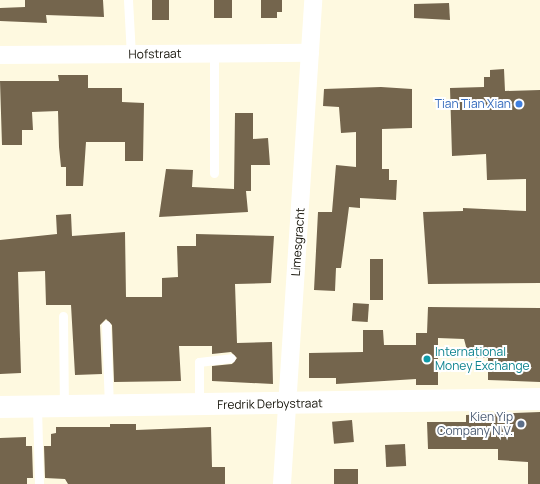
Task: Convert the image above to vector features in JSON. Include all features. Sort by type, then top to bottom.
[{"type":"main road","name":"Fredrik Derbystraat","points":[[0,407],[287,404],[540,399]]},
{"type":"street","name":"Limesgracht","points":[[282,484],[313,0]]},
{"type":"street","name":"Hofstraat","points":[[0,55],[310,53]]},
{"type":"lane","points":[[128,0],[131,55]]},
{"type":"lane","points":[[214,54],[214,173]]},
{"type":"lane","points":[[63,316],[64,406]]},
{"type":"lane","points":[[106,325],[109,406]]},
{"type":"lane","points":[[198,405],[199,362],[231,358]]},
{"type":"lane","points":[[37,407],[39,484]]},
{"type":"building","points":[[25,0],[103,0],[104,17],[46,15],[47,23],[0,21],[0,8],[25,7]]},
{"type":"building","points":[[152,0],[169,0],[169,20],[152,20]]},
{"type":"building","points":[[214,0],[232,0],[232,18],[214,18]]},
{"type":"building","points":[[261,0],[282,0],[282,12],[277,12],[277,18],[261,18]]},
{"type":"building","points":[[449,3],[450,20],[414,18],[414,4]]},
{"type":"building","points":[[504,69],[505,91],[540,90],[540,283],[428,284],[423,212],[463,211],[463,208],[526,211],[526,179],[487,180],[486,154],[452,156],[450,88],[484,87],[484,77],[490,77],[490,70]]},
{"type":"building","points":[[58,75],[88,75],[88,88],[122,88],[122,102],[144,103],[143,161],[125,161],[125,142],[86,142],[83,186],[66,186],[66,167],[61,167],[58,111],[32,112],[33,130],[22,130],[22,145],[2,145],[0,81],[59,81]]},
{"type":"building","points":[[381,87],[412,89],[412,128],[382,129],[382,169],[389,169],[389,180],[397,180],[396,200],[360,198],[360,208],[349,207],[341,268],[336,268],[335,291],[314,290],[318,212],[332,212],[336,165],[356,167],[356,132],[341,133],[339,107],[323,106],[324,89]]},
{"type":"building","points":[[235,113],[253,113],[253,139],[268,138],[270,165],[251,165],[251,191],[246,191],[248,212],[159,217],[166,169],[193,170],[192,187],[234,189]]},
{"type":"building","points":[[71,214],[72,236],[125,232],[126,297],[162,297],[162,278],[178,277],[177,246],[196,246],[196,234],[274,236],[271,283],[235,284],[237,343],[272,342],[273,384],[212,381],[212,366],[232,364],[237,358],[231,352],[212,354],[212,346],[179,346],[181,381],[114,382],[112,325],[106,319],[100,325],[102,374],[75,375],[71,305],[46,305],[45,271],[18,272],[21,373],[0,374],[0,240],[57,234],[56,215]]},
{"type":"building","points":[[370,259],[383,259],[383,300],[370,300]]},
{"type":"building","points":[[353,303],[369,304],[368,322],[352,321]]},
{"type":"building","points":[[428,307],[540,308],[540,382],[488,380],[488,358],[469,358],[464,339],[438,338],[438,385],[416,385],[416,379],[336,384],[336,378],[309,378],[309,353],[363,352],[363,330],[383,330],[384,345],[416,345],[416,333],[427,333]]},
{"type":"building","points":[[540,412],[540,484],[528,484],[528,462],[498,460],[498,449],[428,449],[427,422],[466,422],[466,415]]},
{"type":"building","points":[[352,420],[354,442],[334,444],[332,422]]},
{"type":"building","points":[[110,424],[136,424],[136,430],[211,427],[212,467],[225,467],[225,484],[68,484],[65,479],[45,478],[44,446],[51,446],[51,434],[56,433],[56,427],[110,427]]},
{"type":"building","points":[[26,437],[26,446],[32,446],[33,478],[27,478],[27,484],[0,484],[0,438]]},
{"type":"building","points":[[405,444],[406,466],[386,467],[385,445]]},
{"type":"building","points":[[334,469],[358,469],[358,484],[334,484]]},
{"type":"place","name":"Tian Tian Xian","points":[[519,104]]},
{"type":"place","name":"International Money Exchange","points":[[427,359]]},
{"type":"place","name":"Kien Yip Company N.V.","points":[[521,424]]}]
